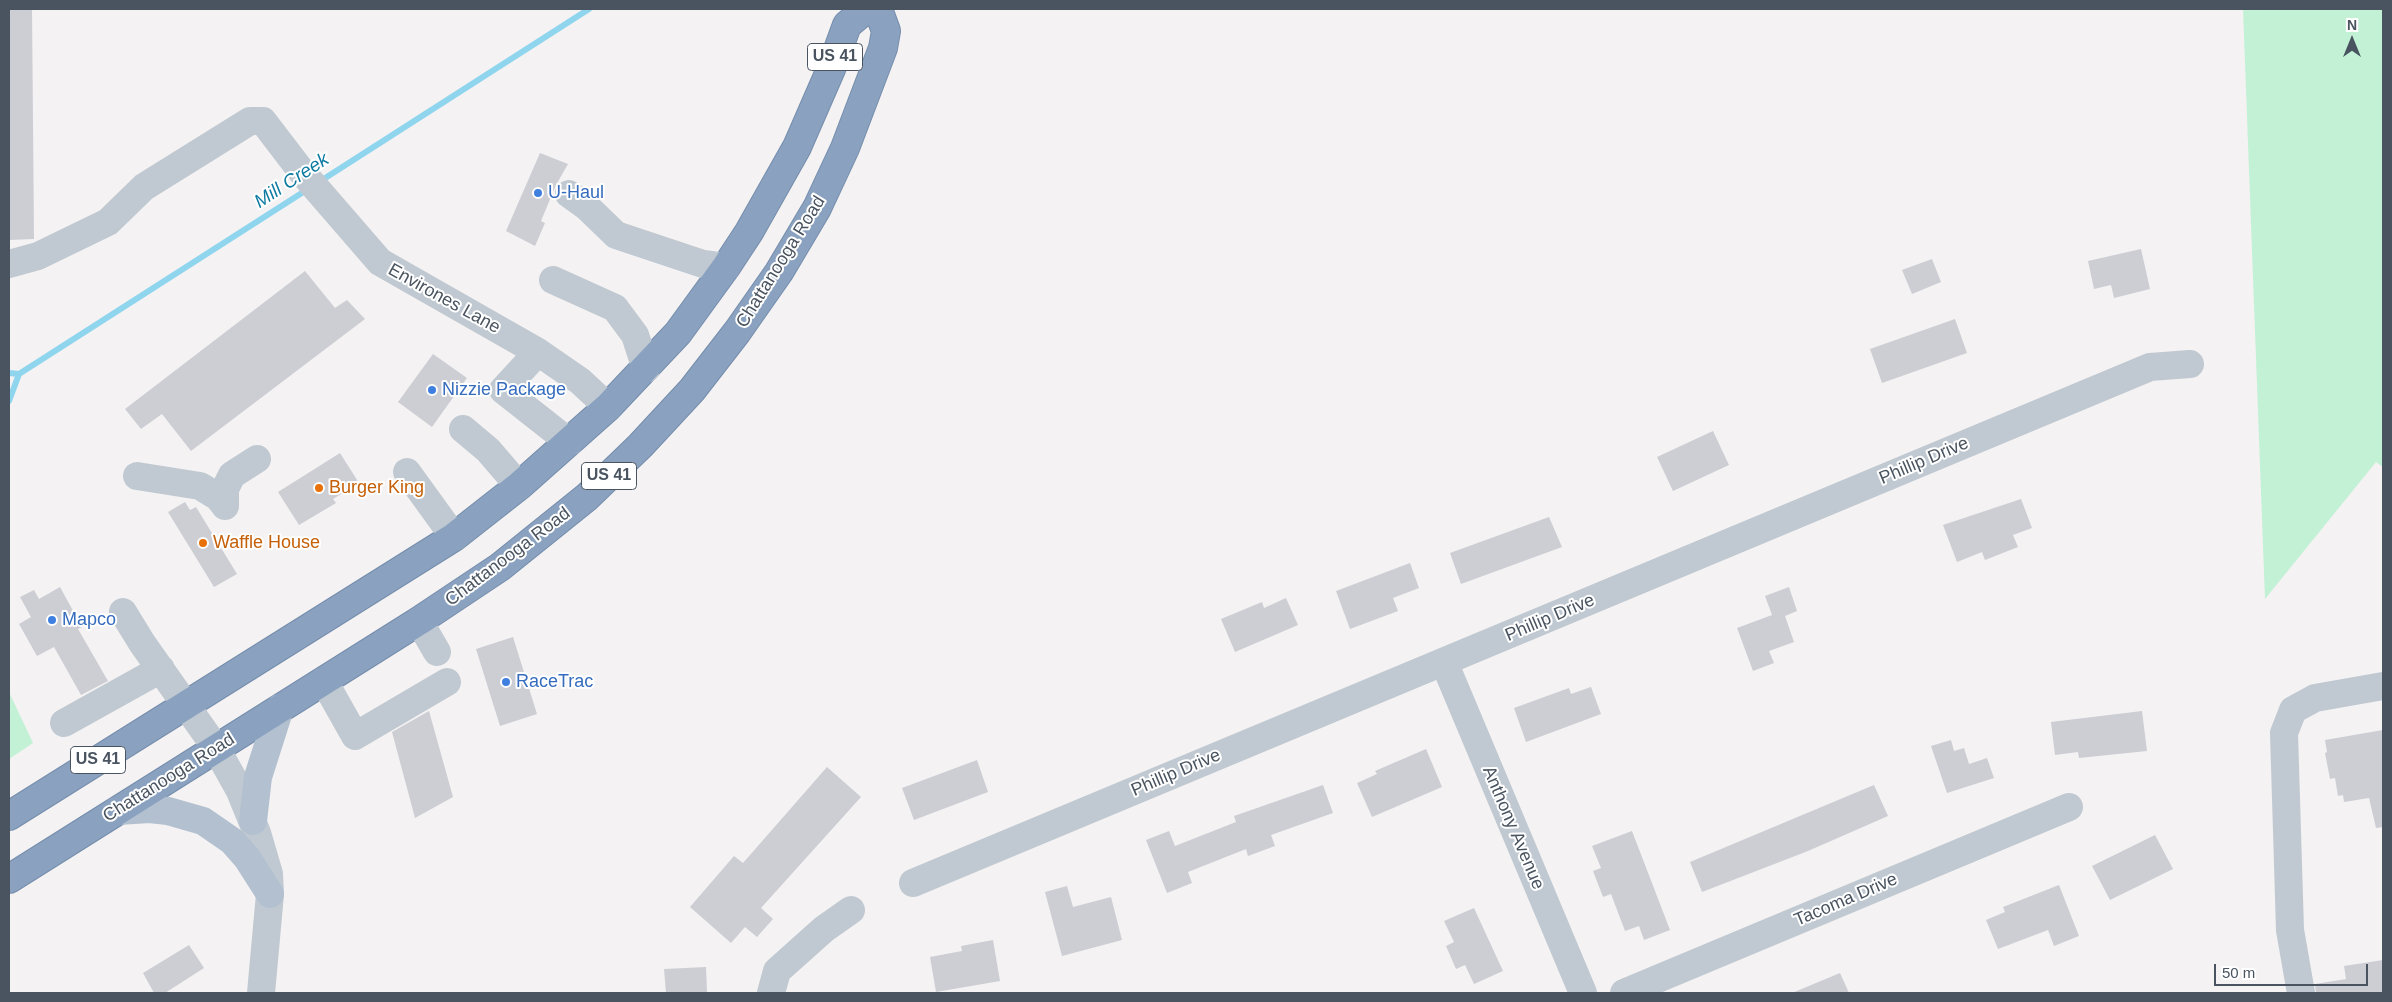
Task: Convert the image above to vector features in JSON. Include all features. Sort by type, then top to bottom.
[{"type":"highway","name":"US 41","points":[[9,816],[454,537],[519,486],[608,407],[678,333],[726,268],[749,232],[797,147],[848,25],[866,9]]},
{"type":"highway","name":"Chattanooga Road","points":[[9,879],[419,621],[500,567],[587,497],[640,446],[685,397],[737,332],[799,239],[817,208],[845,148],[883,48],[886,32],[878,9]]},
{"type":"main road","points":[[253,821],[258,777],[280,708]]},
{"type":"main road","points":[[117,811],[150,809],[168,811],[203,821],[232,841],[251,864],[270,894]]},
{"type":"street","name":"Environes Lane","points":[[9,264],[38,256],[108,222],[144,187],[250,121],[263,121],[302,172],[380,262],[538,352],[580,381],[608,407]]},
{"type":"street","points":[[569,194],[587,207],[616,235],[702,264],[726,268]]},
{"type":"street","points":[[552,280],[615,308],[635,335],[646,368]]},
{"type":"street","points":[[538,352],[503,390],[569,442]]},
{"type":"street","name":"Phillip Drive","points":[[913,883],[2150,367],[2190,364]]},
{"type":"street","points":[[463,430],[488,450],[519,486]]},
{"type":"street","points":[[200,486],[232,475],[257,459]]},
{"type":"street","points":[[407,472],[454,537]]},
{"type":"street","points":[[137,476],[200,486],[218,497],[225,506],[225,489],[232,475]]},
{"type":"street","points":[[123,612],[216,748],[240,791],[265,854],[270,894],[261,993]]},
{"type":"street","points":[[419,621],[437,652]]},
{"type":"street","name":"Anthony Avenue","points":[[1444,662],[1583,993]]},
{"type":"street","points":[[64,723],[161,668]]},
{"type":"street","points":[[324,681],[355,736],[447,682]]},
{"type":"street","points":[[2301,993],[2290,930],[2284,733],[2293,710],[2315,698],[2383,686]]},
{"type":"street","name":"Tacoma Drive","points":[[1624,993],[2069,807]]},
{"type":"street","points":[[771,993],[777,971],[824,929],[851,910]]},
{"type":"green space","points":[[2243,9],[2383,9],[2383,467],[2376,462],[2265,599]]},
{"type":"green space","points":[[9,692],[33,743],[9,759]]},
{"type":"building","points":[[9,9],[32,9],[34,239],[9,240]]},
{"type":"building","name":"U-Haul","points":[[540,153],[568,164],[556,185],[541,221],[545,223],[535,246],[506,231]]},
{"type":"building","points":[[2141,249],[2150,289],[2114,298],[2111,285],[2094,289],[2088,261]]},
{"type":"building","points":[[1932,259],[1941,282],[1912,294],[1902,270]]},
{"type":"building","points":[[305,271],[335,308],[347,300],[365,319],[191,451],[162,414],[141,429],[125,409]]},
{"type":"building","points":[[1955,319],[1967,353],[1882,383],[1870,349]]},
{"type":"building","name":"Nizzie Package","points":[[433,354],[467,378],[432,427],[398,402]]},
{"type":"building","points":[[1713,431],[1729,465],[1673,491],[1657,457]]},
{"type":"building","name":"Burger King","points":[[340,453],[359,483],[333,499],[336,503],[299,525],[278,492]]},
{"type":"building","points":[[2021,499],[2032,528],[2013,535],[2018,547],[1985,560],[1982,552],[1957,562],[1943,525]]},
{"type":"building","name":"Waffle House","points":[[185,502],[190,510],[196,507],[237,574],[214,587],[168,512]]},
{"type":"building","points":[[1549,517],[1562,547],[1461,584],[1450,553]]},
{"type":"building","points":[[1410,563],[1419,588],[1393,598],[1398,611],[1350,629],[1336,591]]},
{"type":"building","name":"Mapco","points":[[60,587],[82,627],[78,629],[108,681],[81,695],[54,647],[37,656],[19,624],[31,617],[20,597],[34,590],[39,599]]},
{"type":"building","points":[[1789,587],[1797,611],[1785,616],[1794,642],[1769,651],[1774,663],[1753,671],[1737,628],[1772,615],[1765,596]]},
{"type":"building","points":[[1286,598],[1298,625],[1235,652],[1221,619],[1262,602],[1264,608]]},
{"type":"building","name":"RaceTrac","points":[[513,637],[537,714],[500,726],[476,649]]},
{"type":"building","points":[[1591,687],[1601,714],[1526,742],[1514,708],[1569,688],[1571,694]]},
{"type":"building","points":[[429,711],[453,797],[415,818],[392,732]]},
{"type":"building","points":[[2142,711],[2147,751],[2079,758],[2078,752],[2055,755],[2051,722]]},
{"type":"building","points":[[2383,730],[2383,827],[2376,828],[2369,798],[2344,802],[2343,795],[2338,796],[2335,778],[2330,779],[2325,753],[2327,752],[2325,740]]},
{"type":"building","points":[[1951,740],[1954,751],[1964,748],[1969,764],[1987,758],[1994,778],[1947,793],[1931,746]]},
{"type":"building","points":[[1426,749],[1442,787],[1372,817],[1357,783],[1377,774],[1375,771]]},
{"type":"building","points":[[977,760],[988,792],[914,820],[902,788]]},
{"type":"building","points":[[827,767],[861,797],[761,908],[773,919],[757,937],[745,927],[731,943],[690,907],[734,856],[743,863]]},
{"type":"building","points":[[1323,785],[1333,813],[1271,835],[1275,846],[1248,856],[1246,849],[1188,872],[1192,883],[1167,893],[1146,840],[1169,831],[1175,846],[1236,822],[1234,816]]},
{"type":"building","points":[[1874,785],[1888,816],[1808,851],[1702,892],[1690,862]]},
{"type":"building","points":[[1632,831],[1670,930],[1644,940],[1639,926],[1625,931],[1611,894],[1603,897],[1593,871],[1601,868],[1592,846]]},
{"type":"building","points":[[2155,835],[2173,869],[2110,900],[2092,866]]},
{"type":"building","points":[[2059,885],[2079,936],[2054,946],[2048,930],[1998,949],[1986,920],[2005,912],[2003,907]]},
{"type":"building","points":[[1067,886],[1073,907],[1111,897],[1122,940],[1062,956],[1045,892]]},
{"type":"building","points":[[1474,908],[1503,971],[1474,984],[1465,965],[1456,969],[1446,946],[1454,942],[1444,921]]},
{"type":"building","points":[[993,940],[1000,981],[936,992],[930,957],[962,951],[961,946]]},
{"type":"building","points":[[189,945],[204,968],[165,993],[154,993],[143,973]]},
{"type":"building","points":[[2383,960],[2383,993],[2316,993],[2315,984],[2346,979],[2344,966]]},
{"type":"building","points":[[706,967],[707,993],[666,993],[664,969]]},
{"type":"building","points":[[1840,973],[1849,993],[1792,993]]},
{"type":"waterway","name":"Mill Creek","points":[[319,182],[589,9]]},
{"type":"waterway","name":"Mill Creek","points":[[9,373],[19,374],[308,189]]},
{"type":"waterway","points":[[9,401],[19,374]]},
{"type":"place","name":"U-Haul","points":[[538,193]]},
{"type":"place","name":"Nizzie Package","points":[[432,390]]},
{"type":"place","name":"Burger King","points":[[319,488]]},
{"type":"place","name":"Waffle House","points":[[203,543]]},
{"type":"place","name":"Mapco","points":[[52,620]]},
{"type":"place","name":"RaceTrac","points":[[506,682]]}]
